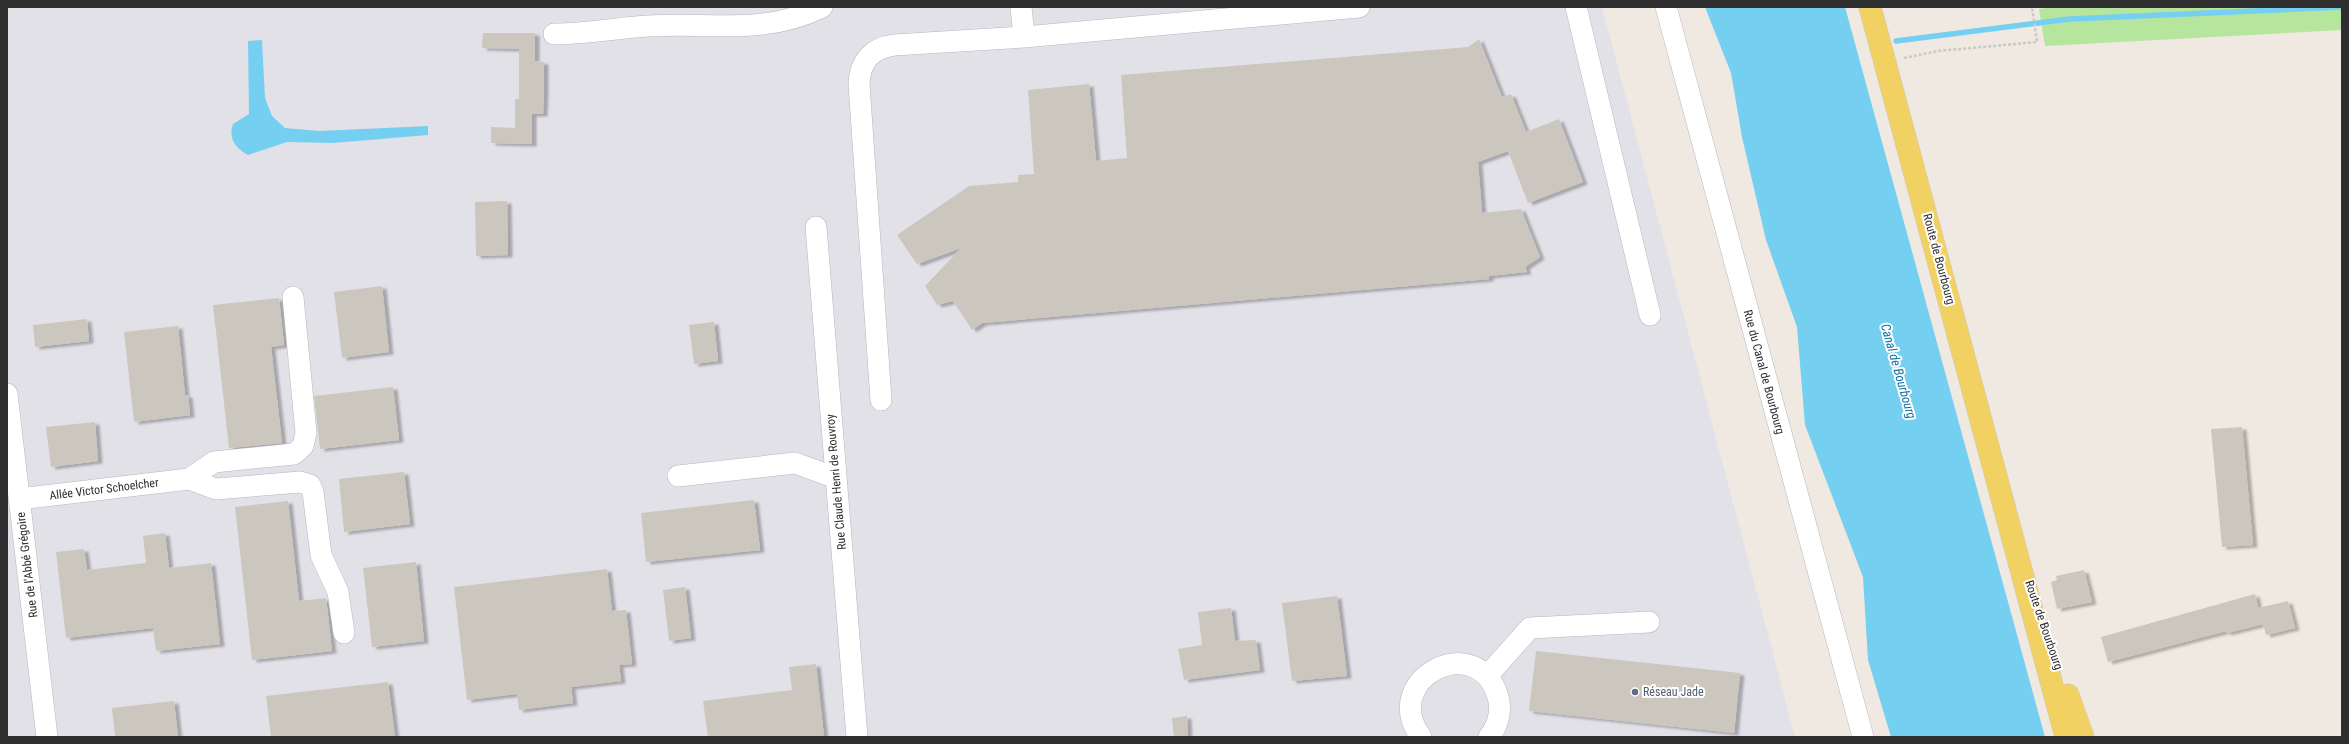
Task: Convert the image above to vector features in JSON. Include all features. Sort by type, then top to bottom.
[{"type":"main road","name":"Route de Bourbourg","points":[[1870,7],[2007,512],[2066,737]]},
{"type":"main road","name":"Route de Bourbourg","points":[[2007,512],[2083,737]]},
{"type":"street","points":[[554,34],[649,26],[764,25],[798,18],[822,7]]},
{"type":"street","points":[[1021,7],[1024,37]]},
{"type":"street","points":[[881,400],[859,84],[861,68],[870,54],[885,46],[1024,37],[1359,7]]},
{"type":"street","points":[[1576,7],[1650,315]]},
{"type":"street","name":"Rue du Canal de Bourbourg","points":[[1666,7],[1863,737]]},
{"type":"street","name":"Rue Claude Henri de Rouvroy","points":[[816,227],[856,737]]},
{"type":"street","name":"Allée Victor Schoelcher","points":[[189,479],[214,462],[294,454],[303,446],[306,434],[293,297]]},
{"type":"street","name":"Rue de l'Abbé Grégoire","points":[[7,394],[15,492],[47,737]]},
{"type":"street","points":[[678,476],[795,463],[836,478]]},
{"type":"street","name":"Allée Victor Schoelcher","points":[[15,492],[189,479],[216,489],[300,482],[310,485],[314,492],[321,555],[338,592],[344,633]]},
{"type":"street","points":[[1487,676],[1530,628],[1649,622]]},
{"type":"street","points":[[1420,737],[1413,724],[1411,711],[1412,697],[1417,685],[1426,675],[1437,667],[1450,664],[1463,664],[1476,668],[1487,676],[1496,688],[1500,702],[1499,717],[1489,737]]},
{"type":"path","points":[[1885,62],[1938,51],[2037,42],[2032,7]]},
{"type":"shaded area","points":[[7,7],[1602,7],[1795,737],[7,737]]},
{"type":"green space","points":[[2054,7],[2342,7],[2342,30],[2045,46],[2039,9]]},
{"type":"water","name":"Canal de Bourbourg","points":[[1705,7],[1845,7],[2045,737],[1891,737],[1868,660],[1863,577],[1805,425],[1797,327],[1766,240],[1742,137],[1731,73]]},
{"type":"water","points":[[262,40],[265,98],[272,116],[285,128],[319,131],[428,126],[428,135],[333,143],[287,142],[248,155],[236,146],[231,134],[233,124],[249,114],[248,41]]},
{"type":"building","points":[[483,33],[535,33],[535,61],[544,62],[544,91],[543,114],[532,114],[532,144],[491,143],[491,127],[515,128],[515,99],[519,99],[519,49],[482,48]]},
{"type":"building","points":[[1479,39],[1502,97],[1511,94],[1526,132],[1559,119],[1583,182],[1528,203],[1508,151],[1478,162],[1482,213],[1521,209],[1540,257],[1525,267],[1527,272],[1489,276],[1489,279],[982,323],[972,330],[953,301],[937,305],[925,286],[961,248],[917,264],[897,235],[969,186],[1018,182],[1018,175],[1034,174],[1028,90],[1089,84],[1096,161],[1127,158],[1121,75],[1468,47]]},
{"type":"building","points":[[507,201],[508,255],[476,256],[475,202]]},
{"type":"building","points":[[382,286],[389,352],[342,358],[334,292]]},
{"type":"building","points":[[279,298],[284,345],[271,347],[282,443],[229,448],[213,305]]},
{"type":"building","points":[[87,319],[89,341],[35,347],[33,325]]},
{"type":"building","points":[[714,322],[718,361],[694,364],[689,325]]},
{"type":"building","points":[[178,326],[185,395],[188,395],[190,415],[134,422],[124,332]]},
{"type":"building","points":[[393,387],[399,440],[320,449],[314,396]]},
{"type":"building","points":[[95,422],[98,461],[51,467],[46,427]]},
{"type":"building","points":[[2242,427],[2253,545],[2222,547],[2211,429]]},
{"type":"building","points":[[404,472],[410,524],[344,532],[339,479]]},
{"type":"building","points":[[754,500],[760,550],[646,562],[641,513]]},
{"type":"building","points":[[288,501],[299,601],[326,598],[332,651],[252,660],[235,507]]},
{"type":"building","points":[[165,533],[169,568],[211,563],[220,644],[156,651],[153,628],[66,638],[56,552],[84,549],[87,570],[146,563],[143,536]]},
{"type":"building","points":[[416,562],[424,641],[372,647],[363,568]]},
{"type":"building","points":[[607,569],[612,611],[626,610],[632,664],[619,665],[621,681],[571,687],[573,703],[519,710],[517,694],[467,700],[454,587]]},
{"type":"building","points":[[2084,570],[2092,602],[2057,609],[2051,582],[2057,580],[2056,576]]},
{"type":"building","points":[[685,587],[691,638],[669,641],[663,590]]},
{"type":"building","points":[[2255,594],[2258,608],[2288,601],[2295,628],[2266,635],[2263,624],[2227,633],[2226,631],[2108,662],[2101,637]]},
{"type":"building","points":[[1337,596],[1347,676],[1292,681],[1282,603]]},
{"type":"building","points":[[1231,608],[1235,641],[1256,640],[1260,670],[1184,680],[1178,649],[1202,645],[1198,612]]},
{"type":"building","name":"Réseau Jade","points":[[1536,651],[1740,673],[1734,733],[1529,711]]},
{"type":"building","points":[[816,664],[824,737],[708,737],[703,701],[792,690],[789,667]]},
{"type":"building","points":[[388,682],[395,737],[271,737],[266,696]]},
{"type":"building","points":[[174,701],[178,737],[115,737],[112,708]]},
{"type":"building","points":[[1187,716],[1188,737],[1174,737],[1172,718]]},
{"type":"waterway","points":[[1896,41],[2070,19],[2342,7]]},
{"type":"place","name":"Réseau Jade","points":[[1635,692]]}]
